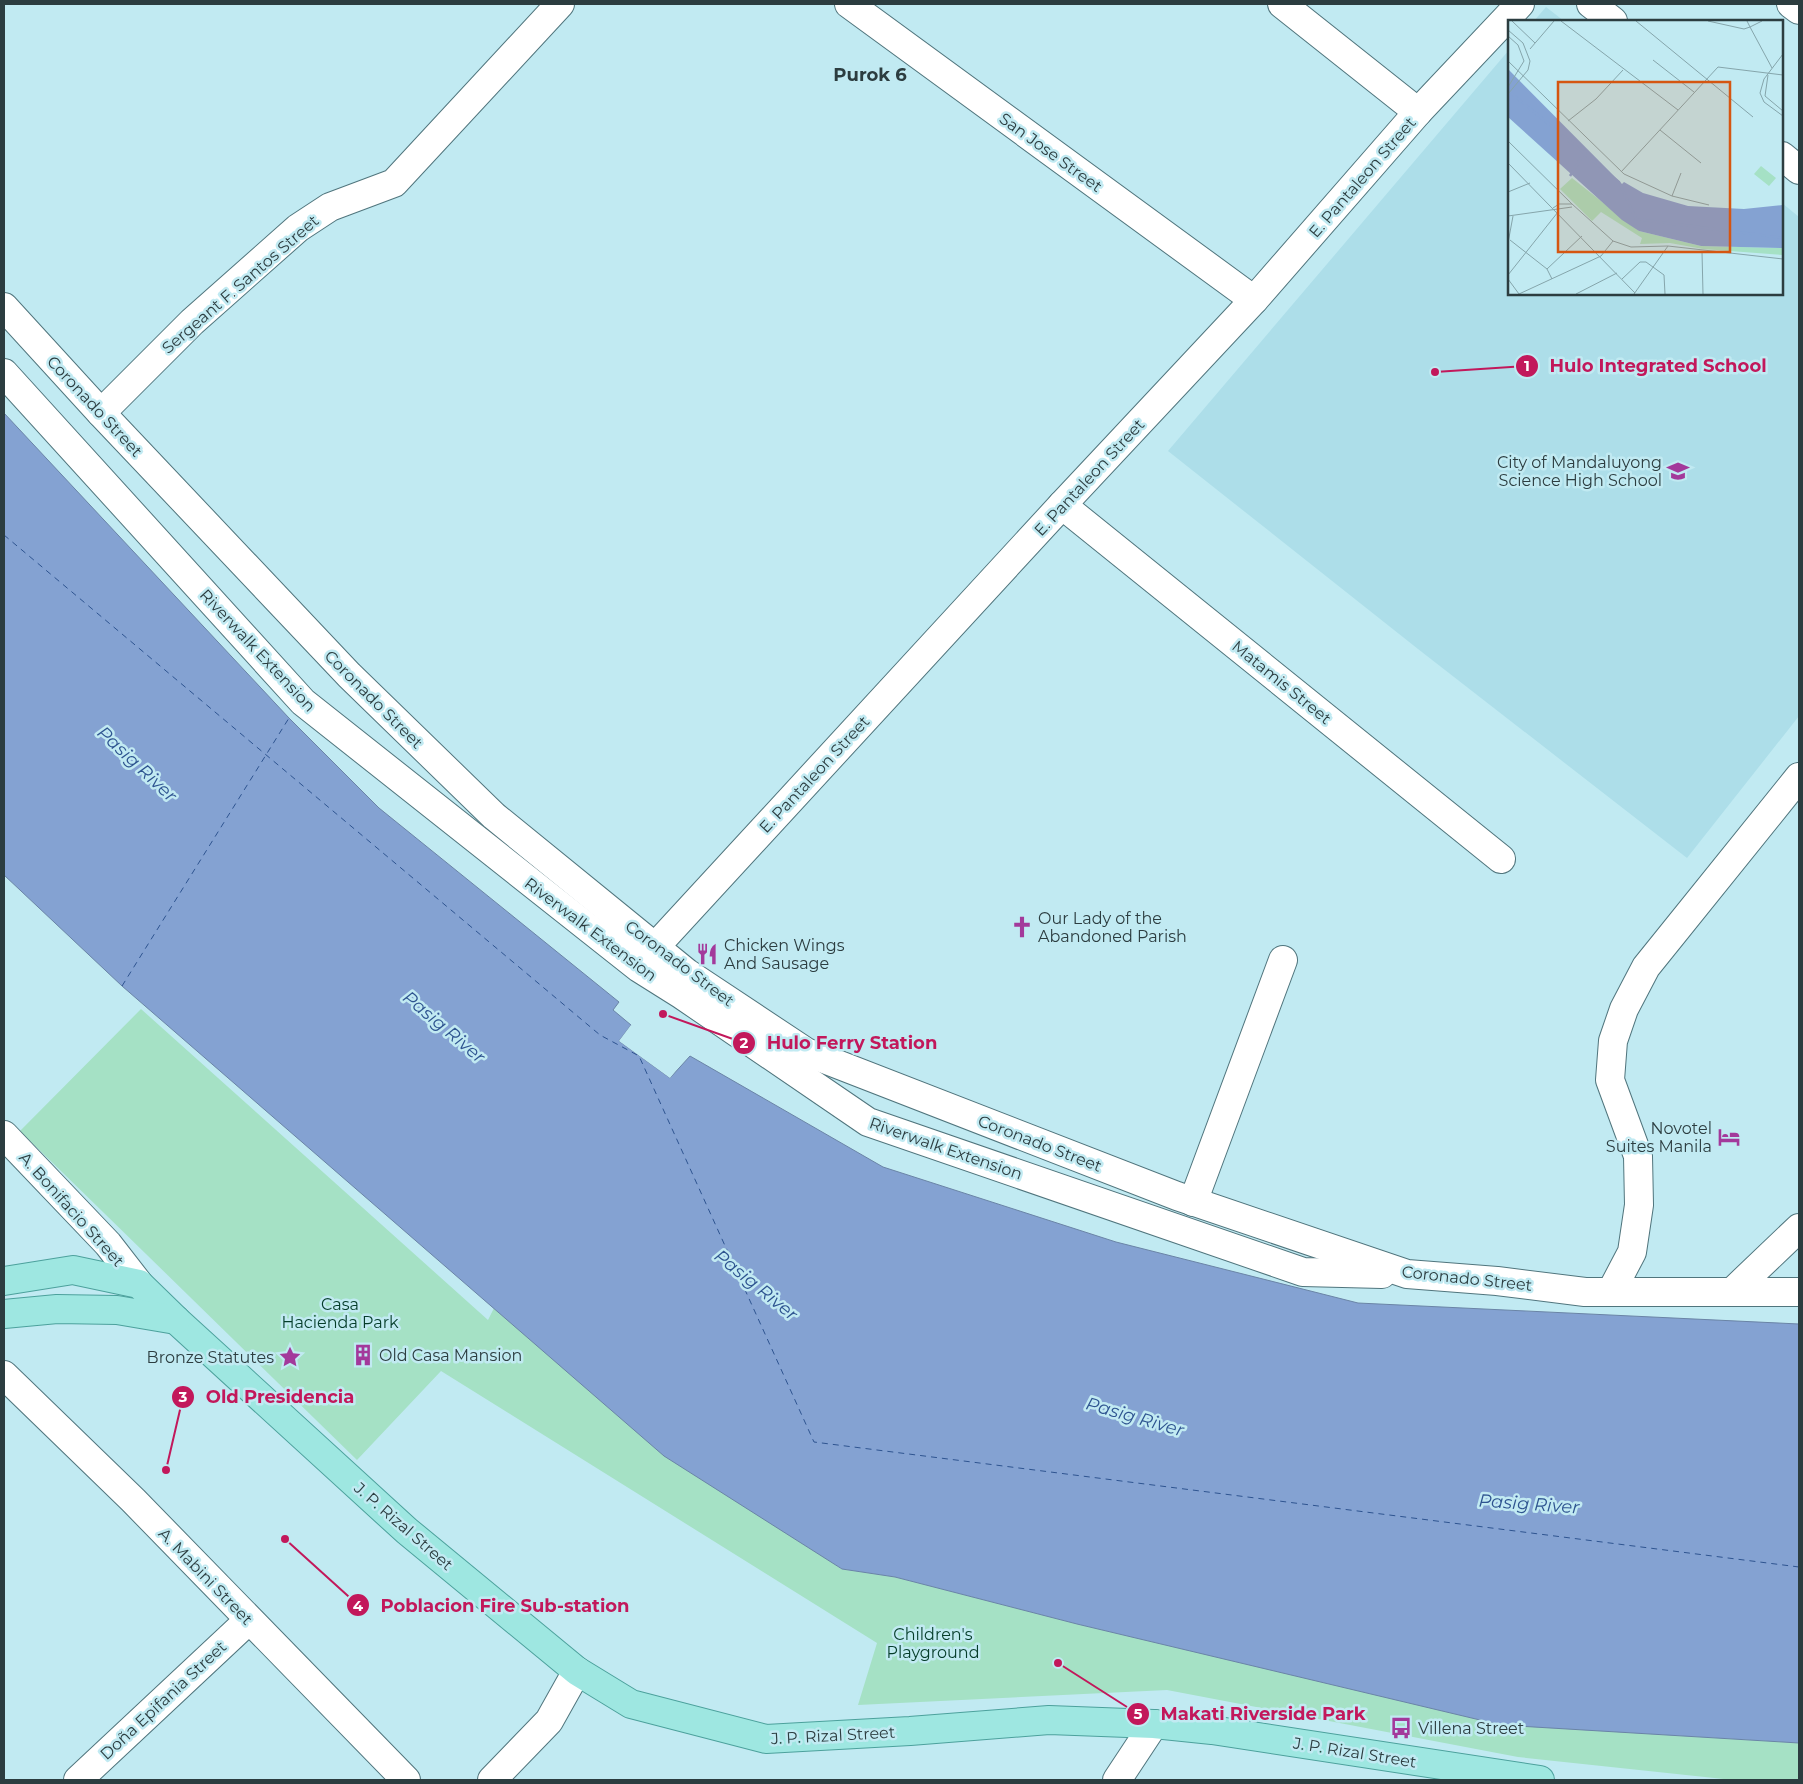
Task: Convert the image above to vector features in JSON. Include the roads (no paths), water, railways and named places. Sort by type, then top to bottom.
[{"type":"main road","points":[[4,1281],[73,1270],[139,1284]]},
{"type":"main road","name":"J. P. Rizal Street","points":[[139,1284],[407,1531],[576,1671],[631,1704],[766,1739],[910,1731],[1049,1720],[1154,1724],[1212,1730],[1512,1779],[1540,1780]]},
{"type":"main road","points":[[4,1314],[56,1309],[118,1310],[176,1320]]},
{"type":"street","name":"Sergeant F. Santos Street","points":[[101,414],[192,322],[298,228],[330,206],[394,183],[560,4]]},
{"type":"street","name":"San Jose Street","points":[[849,4],[1254,300]]},
{"type":"street","points":[[1282,4],[1418,112]]},
{"type":"street","name":"E. Pantaleon Street","points":[[655,947],[1062,505],[1254,300],[1418,112],[1520,4]]},
{"type":"street","points":[[1591,4],[1612,20]]},
{"type":"street","points":[[1791,4],[1799,10]]},
{"type":"street","points":[[1783,157],[1799,170]]},
{"type":"street","name":"Coronado Street","points":[[4,307],[101,414],[349,675],[494,816],[687,973],[806,1052],[1193,1202],[1407,1274],[1598,1292],[1792,1291]]},
{"type":"street","name":"Riverwalk Extension","points":[[4,373],[304,702],[639,968],[682,995],[868,1122],[1303,1272],[1407,1274]]},
{"type":"street","name":"Matamis Street","points":[[1062,505],[1501,859]]},
{"type":"street","points":[[1598,1292],[1632,1252],[1639,1205],[1638,1156],[1610,1080],[1613,1041],[1624,1009],[1646,967],[1799,777]]},
{"type":"street","points":[[1193,1202],[1283,960]]},
{"type":"street","name":"A. Bonifacio Street","points":[[4,1135],[108,1244],[139,1284]]},
{"type":"street","points":[[1732,1292],[1799,1228]]},
{"type":"street","points":[[1776,1251],[1792,1291]]},
{"type":"street","name":"A. Mabini Street","points":[[4,1375],[133,1500],[406,1780]]},
{"type":"street","name":"Doña Epifania Street","points":[[78,1780],[249,1620]]},
{"type":"street","points":[[492,1780],[549,1721],[576,1671]]},
{"type":"street","points":[[1117,1780],[1154,1724]]},
{"type":"water","name":"Pasig River","points":[[4,413],[289,718],[379,808],[619,1002],[613,1010],[631,1025],[619,1041],[670,1078],[690,1056],[883,1167],[1116,1242],[1358,1303],[1799,1324],[1799,1743],[1501,1725],[1077,1624],[895,1577],[842,1569],[664,1456],[122,986],[4,875]]},
{"type":"place","name":"Hulo Integrated School","points":[[1435,372]]},
{"type":"place","name":"City of Mandaluyong Science High School","points":[[1678,471]]},
{"type":"place","name":"Our Lady of the Abandoned Parish","points":[[1022,927]]},
{"type":"place","name":"Chicken Wings And Sausage","points":[[707,954]]},
{"type":"place","name":"Hulo Ferry Station","points":[[663,1014]]},
{"type":"place","name":"Novotel Suites Manila","points":[[1729,1137]]},
{"type":"place","name":"Old Casa Mansion","points":[[363,1355]]},
{"type":"place","name":"Bronze Statutes","points":[[290,1357]]},
{"type":"place","name":"Old Presidencia","points":[[166,1470]]},
{"type":"place","name":"Poblacion Fire Sub-station","points":[[285,1539]]},
{"type":"place","name":"Makati Riverside Park","points":[[1058,1663]]},
{"type":"place","name":"Villena Street","points":[[1401,1728]]},
{"type":"district","name":"Purok 6","points":[[870,75]]},
{"type":"park label","name":"Casa Hacienda Park","points":[[340,1313]]},
{"type":"park label","name":"Children's Playground","points":[[933,1643]]}]
